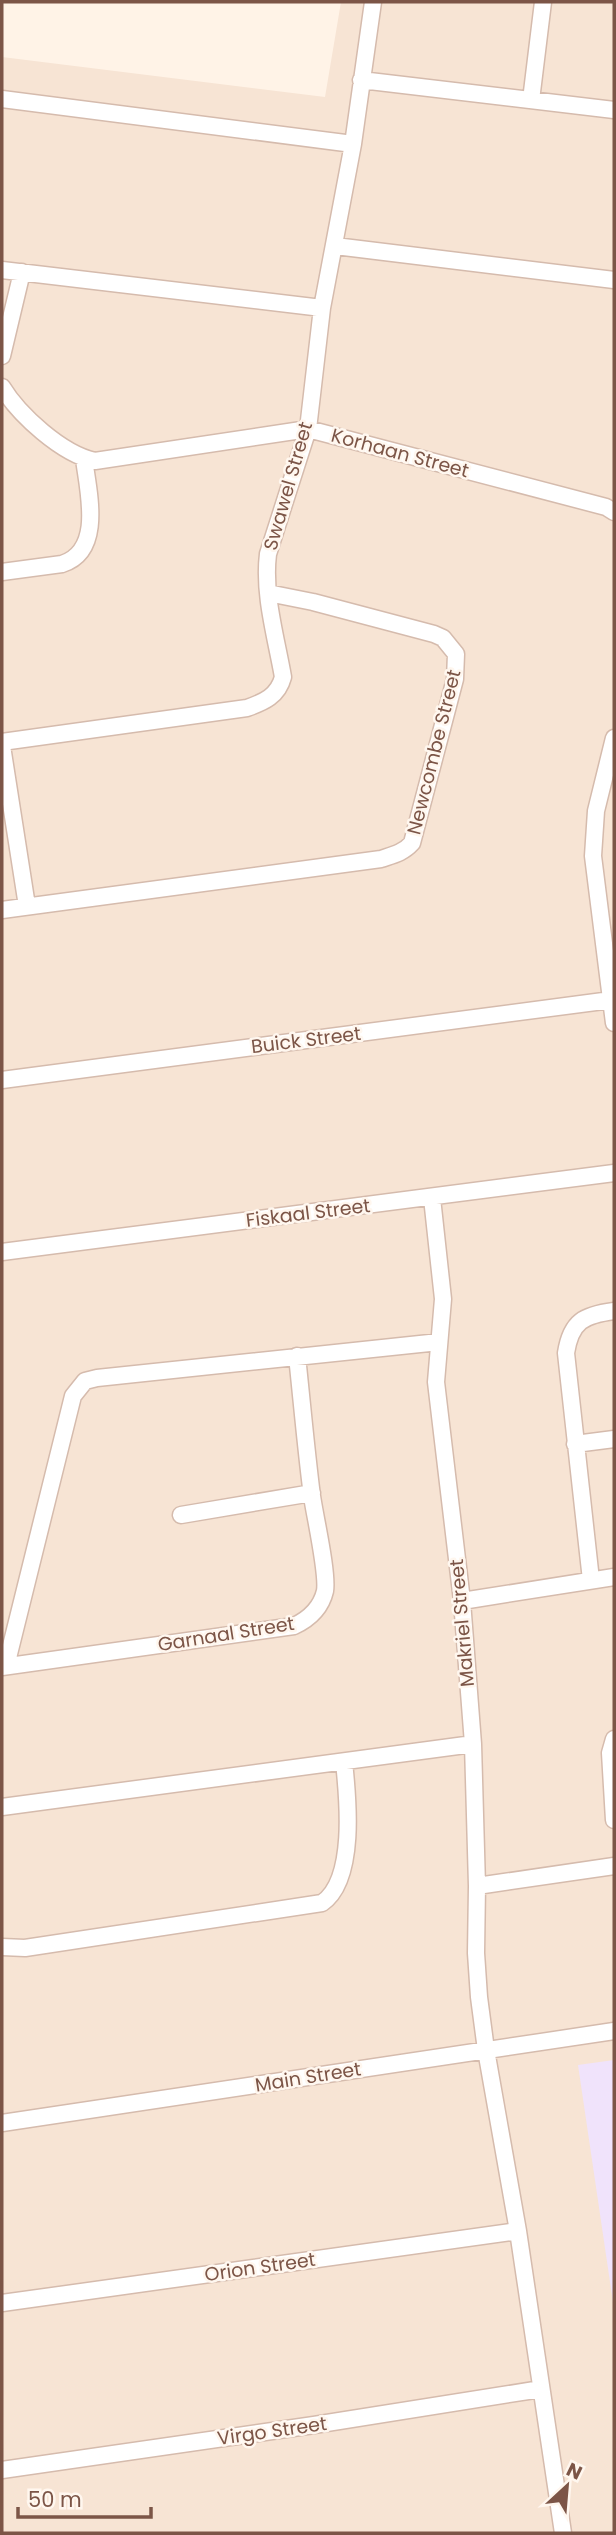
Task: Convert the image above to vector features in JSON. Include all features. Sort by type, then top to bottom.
[{"type":"street","name":"Swawel Street","points":[[2,744],[247,708],[271,698],[283,677],[268,593],[268,554],[308,429],[322,308],[353,144],[373,2]]},
{"type":"street","points":[[531,100],[543,2]]},
{"type":"street","points":[[361,80],[614,110]]},
{"type":"street","points":[[2,99],[353,144]]},
{"type":"street","points":[[335,246],[614,280]]},
{"type":"street","points":[[2,270],[322,308]]},
{"type":"street","points":[[2,356],[22,272]]},
{"type":"street","points":[[2,387],[54,442],[84,459],[90,514],[84,548],[70,562],[2,572]]},
{"type":"street","name":"Korhaan Street","points":[[84,459],[95,461],[308,429],[606,507],[614,512]]},
{"type":"street","name":"Newcombe Street","points":[[2,910],[382,859],[401,852],[412,843],[455,679],[456,654],[443,638],[434,634],[268,593]]},
{"type":"street","points":[[614,738],[593,833],[593,856],[614,1023]]},
{"type":"street","points":[[2,744],[27,906]]},
{"type":"street","name":"Buick Street","points":[[2,1080],[611,1000]]},
{"type":"street","name":"Fiskaal Street","points":[[2,1252],[614,1173]]},
{"type":"street","name":"Makriel Street","points":[[432,1198],[442,1282],[436,1382],[438,1409],[462,1601],[473,1744],[476,1953],[486,2050],[518,2231],[563,2533]]},
{"type":"street","points":[[591,1580],[565,1353],[568,1339],[578,1322],[592,1314],[614,1311]]},
{"type":"street","points":[[4,1667],[73,1396],[85,1381],[439,1342]]},
{"type":"street","name":"Garnaal Street","points":[[4,1667],[294,1626],[304,1621],[318,1607],[325,1591],[297,1356]]},
{"type":"street","points":[[575,1444],[614,1439]]},
{"type":"street","points":[[181,1515],[312,1493]]},
{"type":"street","points":[[462,1601],[614,1577]]},
{"type":"street","points":[[614,1739],[610,1753],[614,1821]]},
{"type":"street","points":[[2,1807],[473,1744]]},
{"type":"street","points":[[2,1947],[24,1948],[322,1903],[335,1890],[344,1866],[348,1798],[344,1762]]},
{"type":"street","points":[[477,1886],[614,1866]]},
{"type":"street","name":"Main Street","points":[[2,2123],[614,2031]]},
{"type":"street","name":"Orion Street","points":[[2,2303],[518,2231]]},
{"type":"street","name":"Virgo Street","points":[[2,2470],[541,2389]]},
{"type":"shaded area","points":[[341,2],[614,2],[614,2533],[2,2533],[2,57],[325,97]]},
{"type":"shaded area","points":[[614,2060],[614,2309],[578,2065]]}]
